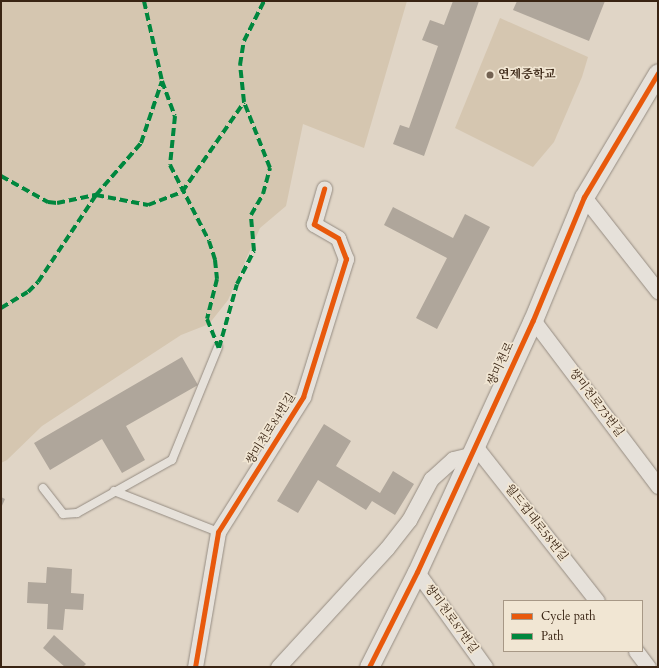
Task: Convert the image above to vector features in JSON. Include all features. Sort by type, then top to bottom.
[{"type":"street","name":"쌍미천로","points":[[369,667],[417,572],[533,320],[584,197],[658,73]]},
{"type":"street","name":"쌍미천로84번길","points":[[195,667],[218,532],[303,397],[346,259],[338,238],[314,224],[324,188]]},
{"type":"street","points":[[584,197],[658,292]]},
{"type":"street","name":"쌍미천로73번길","points":[[533,320],[658,486]]},
{"type":"street","points":[[278,667],[387,548],[409,520],[431,480],[453,459],[472,451]]},
{"type":"street","name":"월드컵대로58번길","points":[[472,451],[596,600]]},
{"type":"street","name":"쌍미천로87번길","points":[[417,572],[485,667]]},
{"type":"street","points":[[637,652],[648,667]]},
{"type":"lane","points":[[43,488],[63,514],[77,513],[172,460],[218,347]]},
{"type":"lane","points":[[114,491],[218,532]]},
{"type":"shaded area","points":[[1,1],[407,1],[364,148],[303,124],[286,206],[260,228],[228,300],[209,324],[181,335],[42,426],[7,460],[1,463]]},
{"type":"shaded area","points":[[500,18],[588,57],[582,77],[554,142],[533,167],[455,128]]},
{"type":"building","points":[[453,1],[479,1],[424,156],[393,144],[400,125],[409,128],[438,46],[422,40],[430,20],[444,25]]},
{"type":"building","points":[[517,1],[605,1],[589,41],[513,10]]},
{"type":"building","points":[[393,207],[453,238],[465,214],[490,227],[437,329],[416,318],[447,258],[384,225]]},
{"type":"building","points":[[182,357],[198,385],[126,426],[145,460],[122,473],[102,439],[50,470],[34,443]]},
{"type":"building","points":[[324,424],[351,441],[336,466],[380,493],[393,471],[414,484],[395,515],[372,501],[366,510],[318,480],[298,513],[277,501]]},
{"type":"building","points":[[1,497],[5,499],[1,508]]},
{"type":"building","points":[[47,567],[72,569],[71,593],[84,594],[83,610],[65,609],[63,630],[47,629],[48,604],[27,603],[28,582],[46,583]]},
{"type":"building","points":[[54,635],[86,664],[83,667],[65,667],[43,648]]},
{"type":"marked path","points":[[144,1],[162,81],[175,116],[170,165],[209,241],[215,260],[217,279],[207,319],[219,348]]},
{"type":"marked path","points":[[219,348],[237,284],[254,251],[251,215],[263,194],[270,168],[244,102],[240,65],[244,41],[264,1]]},
{"type":"marked path","points":[[1,308],[28,292],[38,282],[96,195],[141,143],[162,81]]},
{"type":"marked path","points":[[1,176],[48,202],[57,203],[96,195],[148,205],[182,192],[244,102]]},
{"type":"cycle path","points":[[369,667],[417,572],[533,320],[584,197],[658,73]]},
{"type":"cycle path","points":[[195,667],[218,532],[303,397],[346,259],[338,238],[314,224],[324,188]]},
{"type":"place","name":"연제중학교","points":[[490,75]]}]
